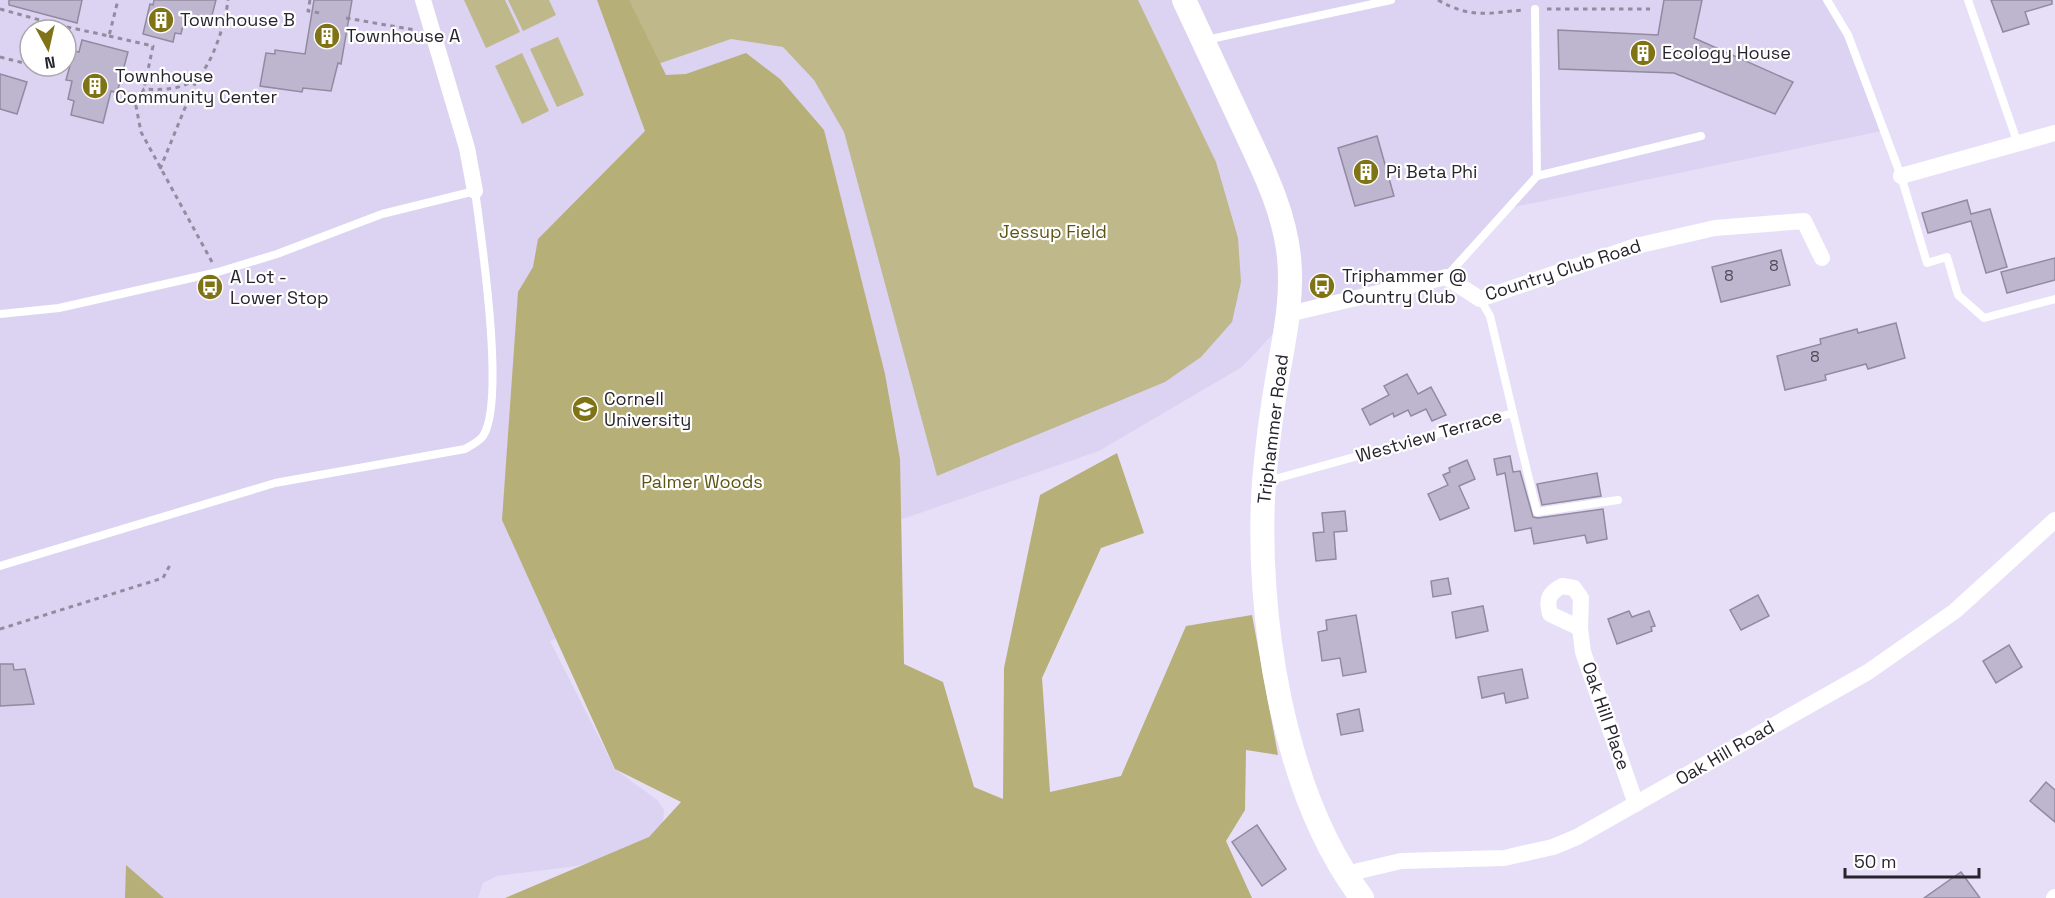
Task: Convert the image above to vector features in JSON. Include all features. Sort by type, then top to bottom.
[{"type":"street","points":[[423,0],[467,148],[475,191]]},
{"type":"street","name":"Triphammer Road","points":[[1184,0],[1261,165],[1282,219],[1290,273],[1288,314],[1264,482],[1264,569],[1270,639],[1290,742],[1306,793],[1346,874],[1362,898]]},
{"type":"street","points":[[1901,176],[2055,134]]},
{"type":"street","name":"Country Club Road","points":[[1446,278],[1480,298],[1636,246],[1715,228],[1804,221],[1822,258]]},
{"type":"street","points":[[1288,314],[1446,278]]},
{"type":"street","name":"Oak Hill Road","points":[[1346,874],[1401,861],[1504,858],[1553,847],[1577,837],[1868,672],[1954,611],[2055,520]]},
{"type":"street","name":"Oak Hill Place","points":[[1580,628],[1583,652],[1636,804]]},
{"type":"lane","points":[[1203,40],[1391,0]]},
{"type":"lane","points":[[1827,0],[1848,35],[1901,176],[1927,263],[1947,257],[1958,295],[1984,318],[2055,299]]},
{"type":"lane","points":[[1968,0],[2018,144]]},
{"type":"lane","points":[[1535,9],[1538,176]]},
{"type":"lane","points":[[1446,278],[1538,176],[1701,136]]},
{"type":"lane","points":[[0,314],[59,308],[218,272],[277,254],[413,205],[475,191],[488,285],[492,389],[490,416],[483,437],[465,449],[440,456],[275,483],[0,566]]},
{"type":"lane","name":"Westview Terrace","points":[[1264,482],[1513,412],[1490,316],[1480,298]]},
{"type":"lane","points":[[1513,412],[1537,512],[1618,500]]},
{"type":"path","points":[[109,36],[118,0]]},
{"type":"path","points":[[160,169],[197,79],[225,25],[228,0]]},
{"type":"path","points":[[310,0],[308,11],[320,13]]},
{"type":"path","points":[[0,9],[33,18]]},
{"type":"path","points":[[346,18],[433,34]]},
{"type":"path","points":[[78,29],[153,46],[144,89],[136,106],[141,132],[218,272]]},
{"type":"path","points":[[0,57],[18,62]]},
{"type":"path","points":[[144,89],[178,87],[197,79]]},
{"type":"path","points":[[0,629],[163,578],[170,565]]},
{"type":"shaded area","name":"Cornell University","points":[[0,0],[1823,0],[1847,41],[1882,131],[1509,208],[1444,279],[1286,320],[1242,367],[1099,451],[550,641],[615,769],[657,800],[664,810],[663,824],[649,837],[625,853],[576,866],[497,876],[483,883],[478,898],[0,898]]},
{"type":"green space","points":[[464,0],[505,0],[520,32],[486,48]]},
{"type":"green space","points":[[508,0],[549,0],[556,15],[523,31]]},
{"type":"green space","name":"Palmer Woods","points":[[597,0],[629,0],[666,75],[686,74],[746,53],[780,79],[824,130],[885,374],[900,459],[904,664],[943,682],[974,787],[1003,799],[1004,668],[1040,495],[1117,453],[1144,533],[1101,548],[1042,678],[1050,792],[1121,776],[1186,626],[1252,615],[1278,755],[1246,750],[1245,810],[1226,841],[1252,898],[505,898],[649,837],[681,802],[615,769],[502,520],[518,292],[533,267],[538,239],[645,131]]},
{"type":"green space","name":"Jessup Field","points":[[622,0],[1138,0],[1216,162],[1238,238],[1241,282],[1232,322],[1201,357],[1165,382],[937,476],[844,132],[814,80],[783,47],[731,39],[655,65]]},
{"type":"green space","points":[[558,37],[584,95],[557,107],[530,49]]},
{"type":"green space","points":[[522,53],[549,111],[522,124],[495,66]]},
{"type":"green space","points":[[126,865],[164,898],[125,898]]},
{"type":"building","points":[[9,0],[82,0],[78,18],[58,18],[9,5]]},
{"type":"building","name":"Townhouse B","points":[[154,0],[216,0],[211,19],[203,17],[202,21],[185,17],[181,34],[175,33],[173,42],[143,34],[150,4],[153,5]]},
{"type":"building","name":"Townhouse A","points":[[314,0],[352,0],[341,64],[338,63],[331,91],[303,88],[302,92],[260,86],[266,53],[275,54],[275,50],[305,54]]},
{"type":"building","name":"Ecology House","points":[[1664,0],[1702,0],[1694,38],[1793,82],[1775,114],[1674,73],[1559,69],[1558,30],[1658,35]]},
{"type":"building","points":[[1991,0],[2052,0],[2052,4],[2025,12],[2029,24],[2003,32]]},
{"type":"building","name":"Townhouse Community Center","points":[[82,40],[128,52],[117,93],[111,91],[103,123],[71,115],[74,101],[68,99],[72,81],[66,80],[67,78],[78,78]]},
{"type":"building","points":[[0,74],[27,82],[17,114],[0,109]]},
{"type":"building","name":"Pi Beta Phi","points":[[1377,136],[1394,196],[1355,206],[1338,148]]},
{"type":"building","points":[[1967,200],[1971,214],[1990,209],[2007,267],[1986,273],[1971,221],[1928,233],[1922,213]]},
{"type":"building","points":[[1781,250],[1790,285],[1721,302],[1712,267]]},
{"type":"building","points":[[2055,258],[2055,280],[2007,293],[2001,272]]},
{"type":"building","points":[[1896,323],[1905,358],[1868,369],[1866,364],[1825,375],[1826,380],[1785,390],[1777,356],[1821,344],[1820,339],[1857,329],[1858,333]]},
{"type":"building","points":[[1407,374],[1418,394],[1431,387],[1446,415],[1432,421],[1426,409],[1411,416],[1408,410],[1394,417],[1393,413],[1370,425],[1362,409],[1389,395],[1384,386]]},
{"type":"building","points":[[1510,456],[1513,472],[1520,471],[1533,517],[1603,509],[1607,539],[1587,543],[1585,535],[1534,544],[1531,528],[1515,531],[1505,473],[1497,475],[1494,459]]},
{"type":"building","points":[[1467,460],[1475,479],[1459,486],[1469,508],[1440,520],[1428,494],[1448,485],[1443,475],[1450,472],[1449,468]]},
{"type":"building","points":[[1597,473],[1601,496],[1542,505],[1537,484]]},
{"type":"building","points":[[1345,511],[1347,531],[1334,532],[1336,559],[1316,561],[1313,533],[1324,532],[1322,513]]},
{"type":"building","points":[[1448,578],[1451,594],[1433,597],[1431,581]]},
{"type":"building","points":[[1758,595],[1769,616],[1741,630],[1730,610]]},
{"type":"building","points":[[1483,606],[1488,631],[1456,638],[1452,612]]},
{"type":"building","points":[[1629,611],[1632,617],[1649,611],[1655,626],[1651,627],[1652,631],[1617,644],[1608,619]]},
{"type":"building","points":[[1356,615],[1366,672],[1343,676],[1340,658],[1322,661],[1318,632],[1327,630],[1326,620]]},
{"type":"building","points":[[2009,645],[2022,667],[1996,683],[1983,661]]},
{"type":"building","points":[[0,664],[13,664],[14,670],[25,669],[34,704],[0,706]]},
{"type":"building","points":[[1522,669],[1528,698],[1506,703],[1504,693],[1482,698],[1478,677]]},
{"type":"building","points":[[1359,709],[1363,731],[1341,735],[1337,714]]},
{"type":"building","points":[[2046,782],[2055,790],[2055,822],[2030,801]]},
{"type":"building","points":[[1257,825],[1286,869],[1262,886],[1232,842]]},
{"type":"building","points":[[1961,872],[1980,898],[1924,898]]},
{"type":"place","name":"Townhouse B","points":[[161,20]]},
{"type":"place","name":"Townhouse A","points":[[327,36]]},
{"type":"place","name":"Ecology House","points":[[1643,53]]},
{"type":"place","name":"Townhouse Community Center","points":[[95,86]]},
{"type":"place","name":"Pi Beta Phi","points":[[1366,172]]},
{"type":"place","name":"Triphammer @ Country Club","points":[[1322,286]]},
{"type":"place","name":"A Lot - Lower Stop","points":[[210,287]]},
{"type":"place","name":"Cornell University","points":[[585,409]]}]
